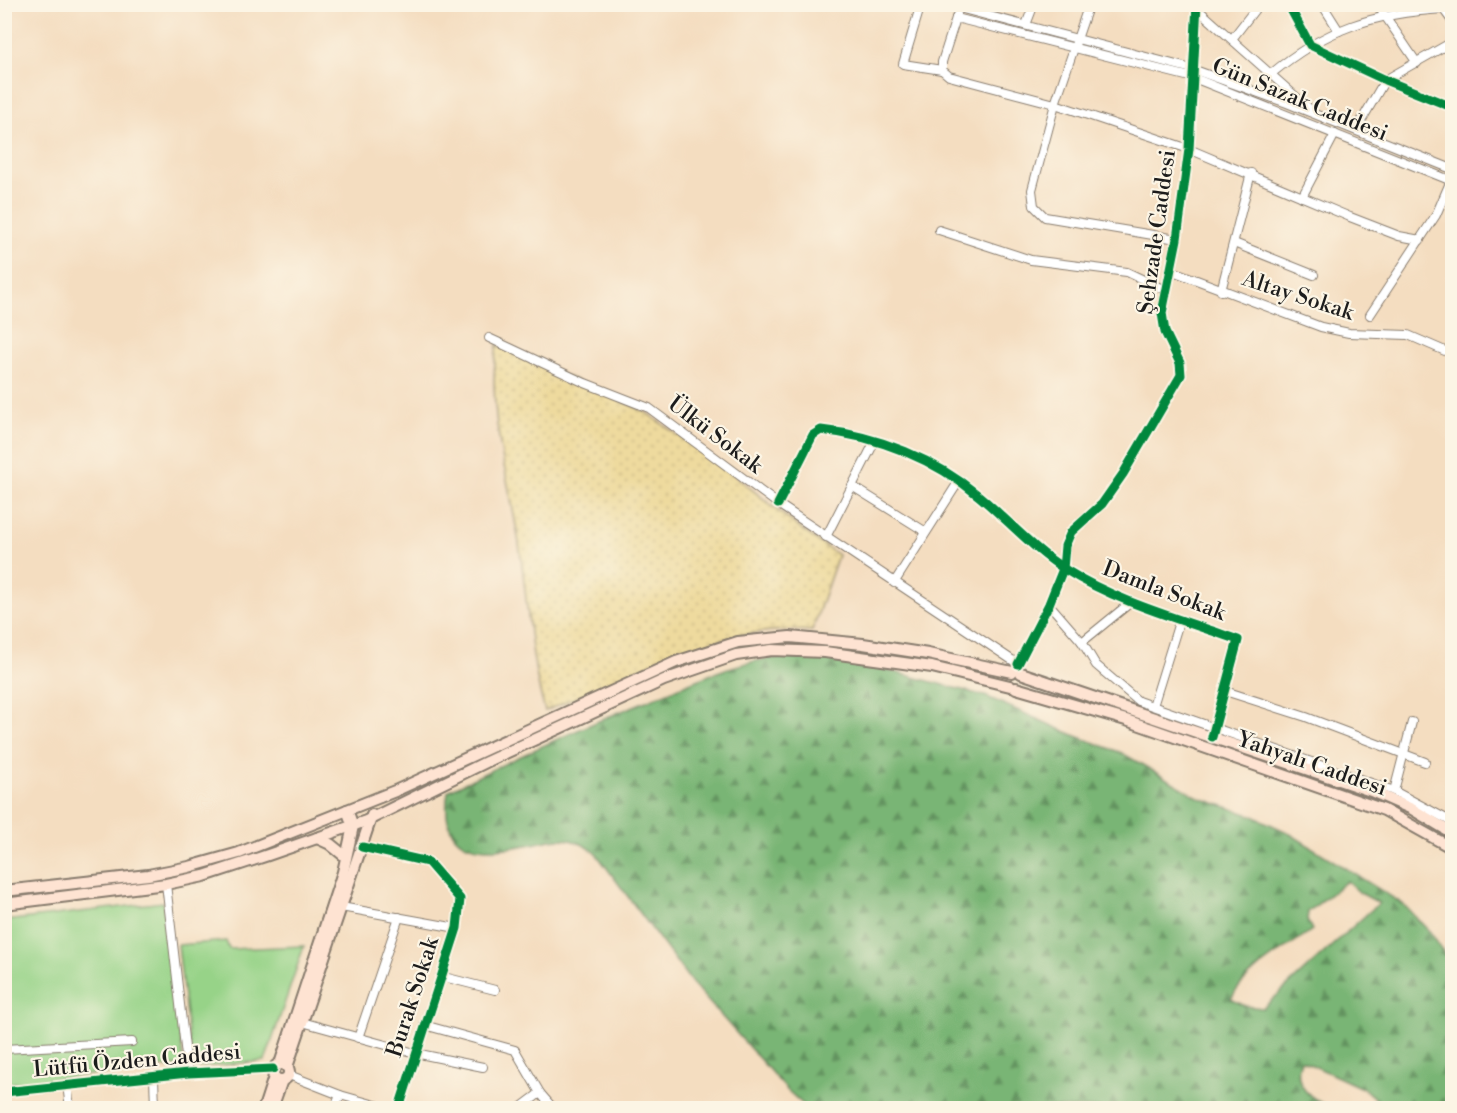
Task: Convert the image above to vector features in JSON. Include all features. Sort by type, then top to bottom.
[{"type":"main road","name":"Yahyalı Caddesi","points":[[4,891],[148,875],[189,867],[239,852],[367,803],[676,662],[738,642],[790,637],[928,654],[1017,670],[1214,732],[1385,797],[1426,816],[1452,834]]},
{"type":"main road","name":"Yahyalı Caddesi","points":[[4,904],[166,885],[204,876],[373,818],[486,762],[664,680],[736,655],[772,650],[825,652],[932,667],[1013,687],[1126,720],[1384,810],[1452,848]]},
{"type":"main road","points":[[1013,687],[1023,684],[1017,670]]},
{"type":"main road","points":[[264,1108],[302,1022],[373,818],[367,803]]},
{"type":"main road","points":[[272,1108],[346,857],[353,826],[347,810]]},
{"type":"main road","points":[[317,838],[330,844],[346,857]]},
{"type":"street","points":[[921,4],[903,64],[942,70],[950,76],[1055,104],[1189,149],[1399,236],[1420,240]]},
{"type":"street","points":[[1026,25],[1034,4]]},
{"type":"street","points":[[1089,4],[1055,104],[1031,198],[1036,210],[1045,217],[1177,240]]},
{"type":"street","points":[[1232,39],[1259,4]]},
{"type":"street","points":[[1288,4],[1310,45],[1452,107]]},
{"type":"street","points":[[1322,4],[1339,31]]},
{"type":"street","points":[[1377,4],[1417,63]]},
{"type":"street","points":[[1271,74],[1310,45],[1339,31],[1384,17],[1452,4]]},
{"type":"street","points":[[1195,5],[1316,114]]},
{"type":"street","name":"Şehzade Caddesi","points":[[1017,670],[1049,604],[1063,568],[1065,546],[1071,532],[1102,504],[1180,379],[1180,363],[1163,326],[1162,307],[1177,240],[1189,149],[1194,78],[1192,69],[1195,5]]},
{"type":"street","points":[[942,70],[942,62],[960,6]]},
{"type":"street","name":"Gün Sazak Caddesi","points":[[960,6],[1192,69],[1316,114],[1452,169]]},
{"type":"street","points":[[1442,7],[1452,21]]},
{"type":"street","name":"Gün Sazak Caddesi","points":[[956,18],[1194,78],[1452,180]]},
{"type":"street","points":[[1356,130],[1386,80],[1452,42]]},
{"type":"street","points":[[1302,197],[1335,134]]},
{"type":"street","points":[[1221,291],[1251,173]]},
{"type":"street","points":[[1370,315],[1442,204],[1452,180]]},
{"type":"street","points":[[939,230],[1031,260],[1118,270],[1167,291]]},
{"type":"street","points":[[1234,243],[1314,275]]},
{"type":"street","name":"Altay Sokak","points":[[1170,270],[1221,291],[1331,330],[1358,334],[1401,334],[1452,354]]},
{"type":"street","name":"Ülkü Sokak","points":[[489,338],[585,383],[648,408],[778,504],[1017,670]]},
{"type":"street","name":"Damla Sokak","points":[[778,504],[816,431],[824,430],[875,441],[925,461],[981,497],[1026,540],[1063,568],[1130,603],[1238,640],[1214,732]]},
{"type":"street","points":[[826,537],[875,441]]},
{"type":"street","points":[[894,583],[959,481]]},
{"type":"street","points":[[852,486],[926,532]]},
{"type":"street","points":[[1082,642],[1130,603]]},
{"type":"street","points":[[1049,604],[1082,642],[1096,665],[1138,701],[1214,732],[1394,791],[1452,822]]},
{"type":"street","points":[[1153,706],[1180,619]]},
{"type":"street","points":[[1225,691],[1425,762]]},
{"type":"street","points":[[1394,791],[1412,722]]},
{"type":"street","name":"Burak Sokak","points":[[362,847],[428,862],[459,897],[457,928],[399,1108]]},
{"type":"street","points":[[166,885],[189,1073]]},
{"type":"street","points":[[342,907],[457,928]]},
{"type":"street","points":[[358,1038],[399,917]]},
{"type":"street","points":[[440,976],[495,990]]},
{"type":"street","points":[[302,1022],[415,1053],[483,1067]]},
{"type":"street","points":[[424,1025],[515,1050],[540,1093],[553,1108]]},
{"type":"street","points":[[4,1048],[132,1042]]},
{"type":"street","points":[[281,1072],[339,1095],[386,1108]]},
{"type":"street","name":"Lütfü Özden Caddesi","points":[[4,1092],[189,1073],[281,1072]]},
{"type":"street","points":[[153,1077],[154,1108]]},
{"type":"street","points":[[67,1085],[70,1108]]},
{"type":"street","points":[[520,1108],[540,1093]]},
{"type":"street","points":[[335,1108],[339,1095]]},
{"type":"green space","points":[[838,657],[985,696],[1071,734],[1122,753],[1200,798],[1253,816],[1287,832],[1403,904],[1430,932],[1452,965],[1452,1108],[1386,1108],[1364,1089],[1301,1060],[1299,1077],[1305,1091],[1318,1101],[1333,1108],[807,1108],[787,1090],[692,983],[595,852],[578,842],[560,839],[515,847],[482,849],[468,846],[458,839],[450,828],[447,813],[448,791],[574,732],[685,685],[736,666],[771,658]],"holes":[[[1347,881],[1360,893],[1379,903],[1263,1008],[1245,1006],[1231,999],[1238,988],[1257,969],[1312,930],[1307,920],[1308,912]]]},
{"type":"green space","points":[[163,902],[184,1065],[5,1084],[5,921]]},
{"type":"green space","points":[[226,941],[229,949],[304,946],[265,1061],[192,1068],[178,945]]},
{"type":"sand","points":[[497,345],[644,411],[734,475],[802,530],[838,555],[812,631],[776,631],[742,635],[708,643],[675,654],[545,711],[535,670],[519,544],[496,420],[494,371]]},
{"type":"cycle path","points":[[1018,664],[1049,604],[1063,569],[1065,546],[1071,532],[1102,504],[1123,474],[1181,375],[1180,363],[1165,332],[1162,313],[1177,239],[1189,149],[1197,4]]},
{"type":"cycle path","points":[[1288,4],[1310,45],[1385,80],[1452,107]]},
{"type":"cycle path","points":[[778,504],[813,435],[821,430],[864,438],[925,460],[962,483],[1043,553],[1086,582],[1150,610],[1238,640],[1212,737]]},
{"type":"cycle path","points":[[362,847],[428,862],[460,899],[457,928],[399,1108]]},
{"type":"cycle path","points":[[4,1092],[188,1073],[273,1069]]}]
